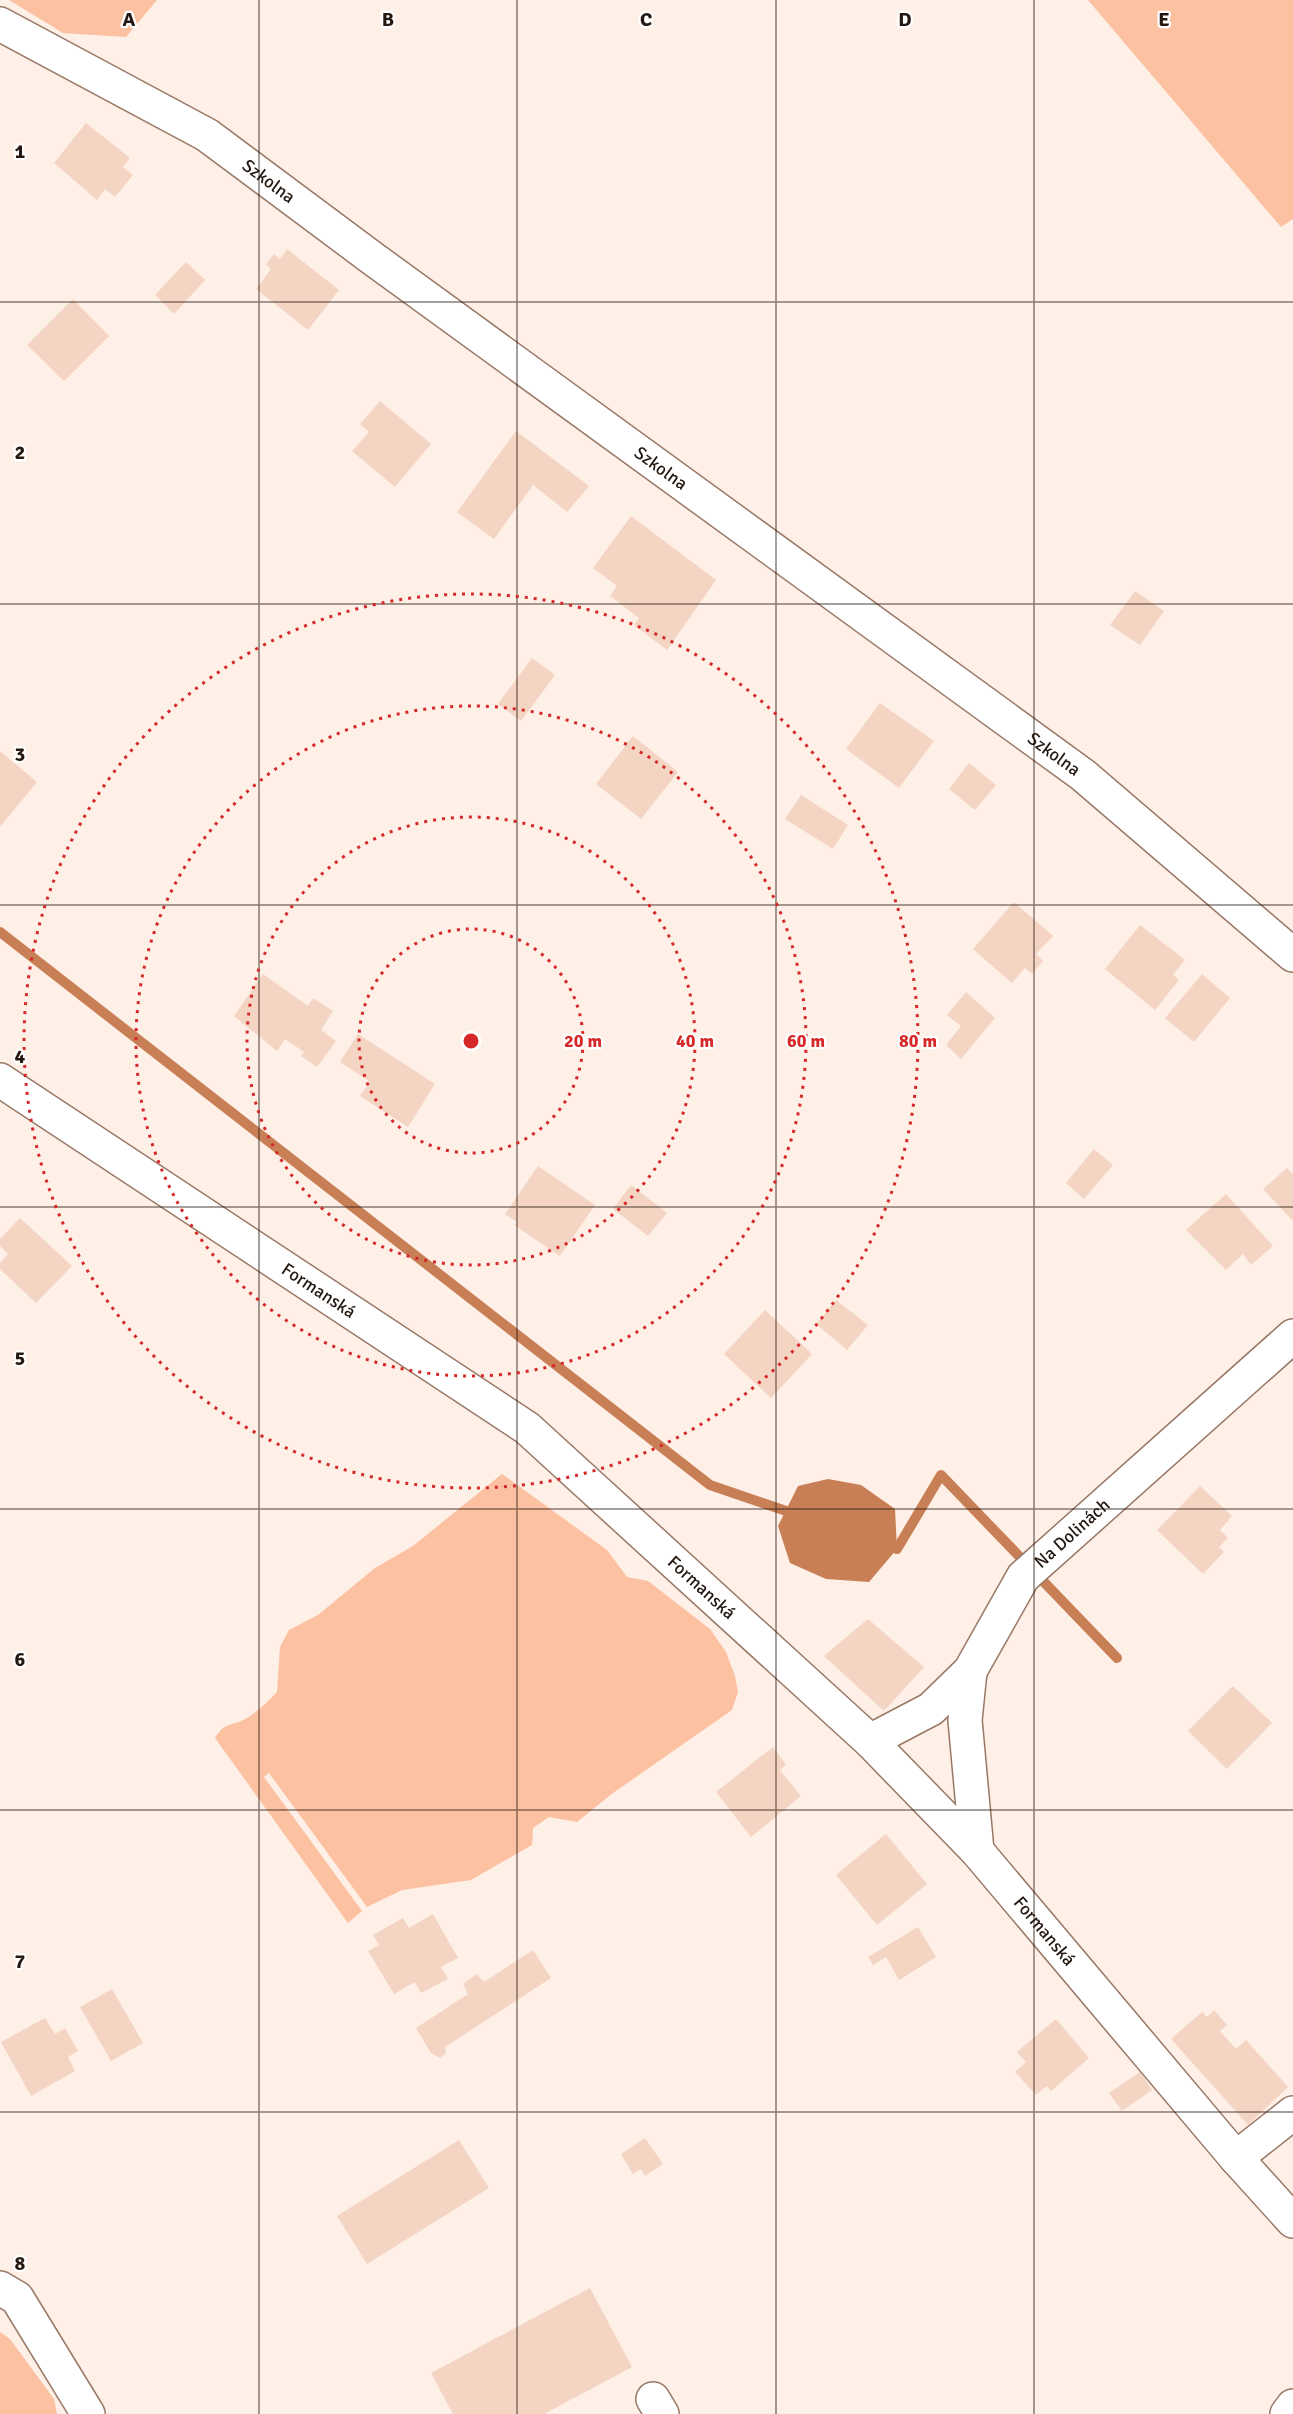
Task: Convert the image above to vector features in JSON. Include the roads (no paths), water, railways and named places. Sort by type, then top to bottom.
[{"type":"street","name":"Szkolna","points":[[0,24],[207,135],[381,266],[1083,775],[1293,955]]},
{"type":"street","name":"Formanská","points":[[0,1080],[527,1428],[870,1741],[977,1851],[1236,2158],[1293,2221]]},
{"type":"street","name":"Na Dolinách","points":[[870,1741],[931,1709],[970,1671],[1023,1577],[1293,1336]]},
{"type":"street","points":[[970,1671],[965,1720],[977,1851]]},
{"type":"street","points":[[1236,2158],[1293,2113]]},
{"type":"street","points":[[0,2288],[17,2298],[88,2414]]},
{"type":"street","points":[[1287,2414],[1293,2406]]},
{"type":"waterway","points":[[0,932],[710,1485],[798,1515]]},
{"type":"waterway","points":[[886,1545],[897,1549],[941,1475],[1117,1658]]}]
